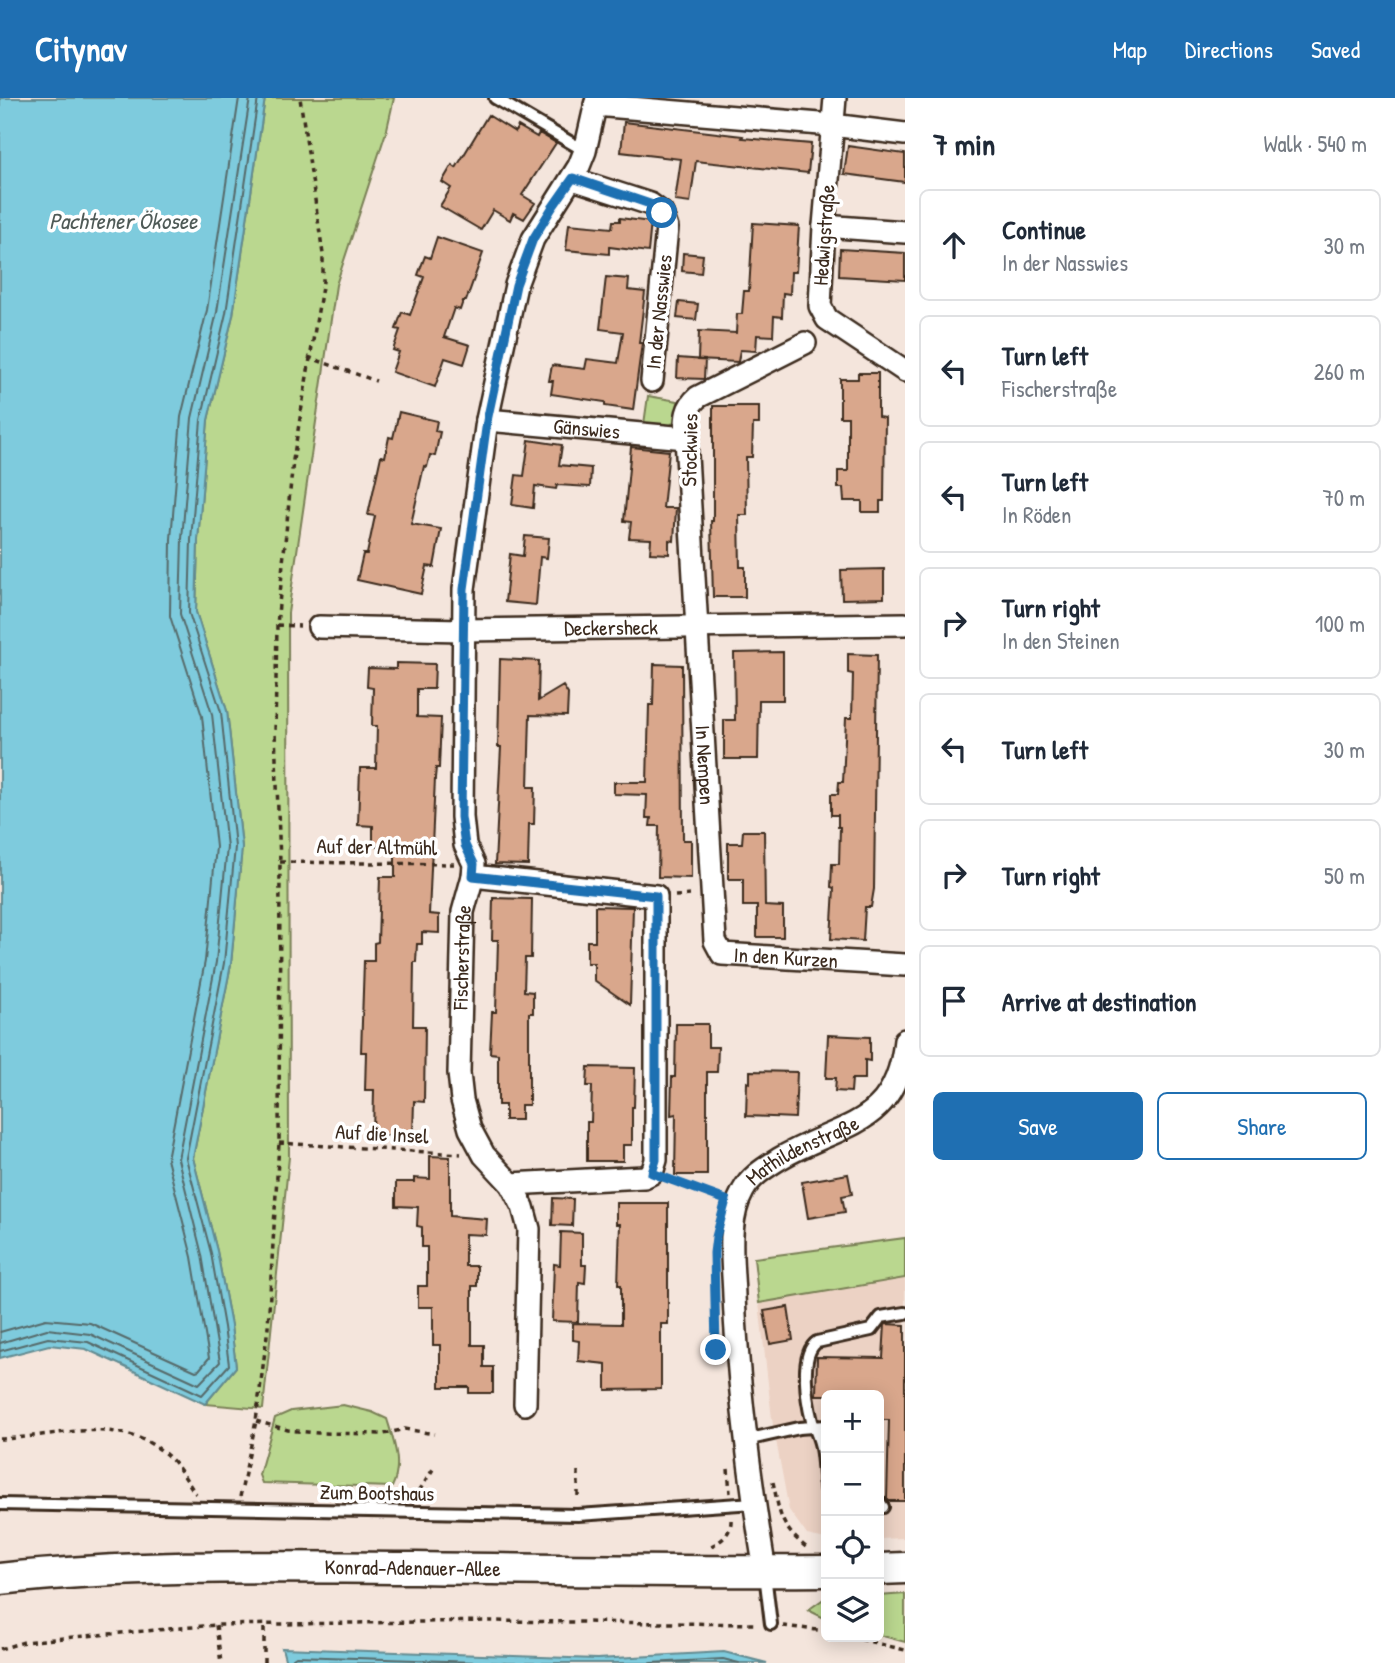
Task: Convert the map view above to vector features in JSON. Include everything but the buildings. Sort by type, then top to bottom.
[{"type":"street","name":"Hedwigstraße","points":[[835,98],[820,306],[827,319],[905,371]]},
{"type":"street","points":[[511,1184],[645,1177],[652,1173],[656,1160],[656,896],[474,870],[465,845],[461,817],[462,629],[472,522],[487,421],[516,285],[533,239],[573,178],[585,151],[596,102],[905,134]]},
{"type":"street","name":"In der Nasswies","points":[[573,178],[650,204],[662,213],[667,228],[652,381]]},
{"type":"street","points":[[824,226],[905,232]]},
{"type":"street","name":"Stockwies","points":[[697,626],[686,411],[689,404],[698,397],[805,343]]},
{"type":"street","name":"Gänswies","points":[[487,421],[686,438]]},
{"type":"street","name":"Deckersheck","points":[[314,626],[462,629],[905,624]]},
{"type":"street","name":"In Nempen","points":[[697,626],[712,898]]},
{"type":"street","name":"Fischerstraße","points":[[474,870],[463,912],[459,1073],[462,1100],[470,1129],[485,1155],[511,1184],[523,1207],[529,1229],[525,1404]]},
{"type":"street","name":"In den Kurzen","points":[[712,898],[715,941],[722,954],[905,965]]},
{"type":"street","name":"Mathildenstraße","points":[[765,1571],[746,1444],[737,1359],[732,1241],[737,1204],[744,1188],[760,1171],[786,1155],[858,1122],[875,1111],[896,1081],[905,1040]]},
{"type":"street","name":"Konrad-Adenauer-Allee","points":[[0,1578],[219,1566],[821,1571]]},
{"type":"street","points":[[884,1569],[905,1568]]},
{"type":"lane","points":[[495,98],[585,151]]},
{"type":"lane","points":[[822,1453],[814,1426],[805,1364],[811,1347],[817,1342],[871,1330],[881,1317],[905,1313]]},
{"type":"lane","points":[[746,1444],[821,1426]]},
{"type":"lane","name":"Zum Bootshaus","points":[[0,1504],[578,1515],[754,1503]]},
{"type":"lane","points":[[765,1571],[771,1624]]},
{"type":"path","points":[[238,1509],[256,1421],[268,1327],[279,1143],[280,862],[275,732],[277,625],[293,460],[308,357],[323,281],[323,254],[300,98]]},
{"type":"path","points":[[308,357],[376,381]]},
{"type":"path","points":[[277,625],[314,626]]},
{"type":"path","name":"Auf der Altmühl","points":[[280,862],[474,870]]},
{"type":"path","points":[[656,896],[712,898]]},
{"type":"path","name":"Auf die Insel","points":[[279,1143],[485,1155]]},
{"type":"path","points":[[652,1173],[737,1204]]},
{"type":"path","points":[[256,1421],[288,1430],[317,1433],[384,1434],[405,1429],[435,1434]]},
{"type":"path","points":[[0,1439],[107,1430],[132,1436],[150,1444],[171,1459],[205,1508]]},
{"type":"path","points":[[705,1548],[719,1543],[732,1524],[728,1465]]},
{"type":"path","points":[[405,1513],[435,1466]]},
{"type":"path","points":[[578,1471],[578,1515]]},
{"type":"path","points":[[0,1649],[24,1642],[216,1625],[490,1621],[771,1624],[821,1630]]},
{"type":"path","points":[[264,1624],[264,1663]]},
{"type":"path","points":[[216,1625],[221,1663]]},
{"type":"path","points":[[872,1642],[905,1650]]},
{"type":"shaded area","points":[[905,1278],[905,1538],[884,1539],[884,1390],[821,1390],[821,1538],[807,1535],[789,1510],[772,1419],[759,1303]]},
{"type":"green space","points":[[265,98],[394,98],[387,129],[336,285],[288,613],[289,1157],[263,1409],[205,1404],[236,1367],[217,1251],[193,1158],[231,964],[242,847],[227,711],[196,612],[198,540],[208,420],[233,315]]},
{"type":"green space","points":[[648,396],[678,401],[677,418],[671,425],[644,424]]},
{"type":"green space","points":[[905,1238],[905,1278],[759,1303],[754,1258]]},
{"type":"green space","points":[[343,1405],[372,1412],[387,1419],[397,1462],[392,1487],[262,1483],[259,1475],[275,1418],[291,1411]]},
{"type":"green space","points":[[905,1594],[905,1642],[884,1636],[884,1596]]},
{"type":"green space","points":[[821,1601],[821,1616],[808,1610]]},
{"type":"water","name":"Pachtener Ökosee","points":[[0,98],[265,98],[233,315],[208,420],[198,540],[196,612],[227,711],[242,847],[231,964],[193,1158],[217,1251],[236,1367],[205,1404],[86,1349],[49,1345],[0,1358]]},
{"type":"water","points":[[282,1648],[597,1659],[724,1652],[767,1663],[286,1663]]},
{"type":"route","points":[[662,213],[650,204],[573,178],[533,239],[516,285],[487,421],[464,589],[461,817],[465,845],[474,864],[473,876],[656,896],[656,1160],[652,1173],[726,1200],[714,1253],[716,1350]]}]
